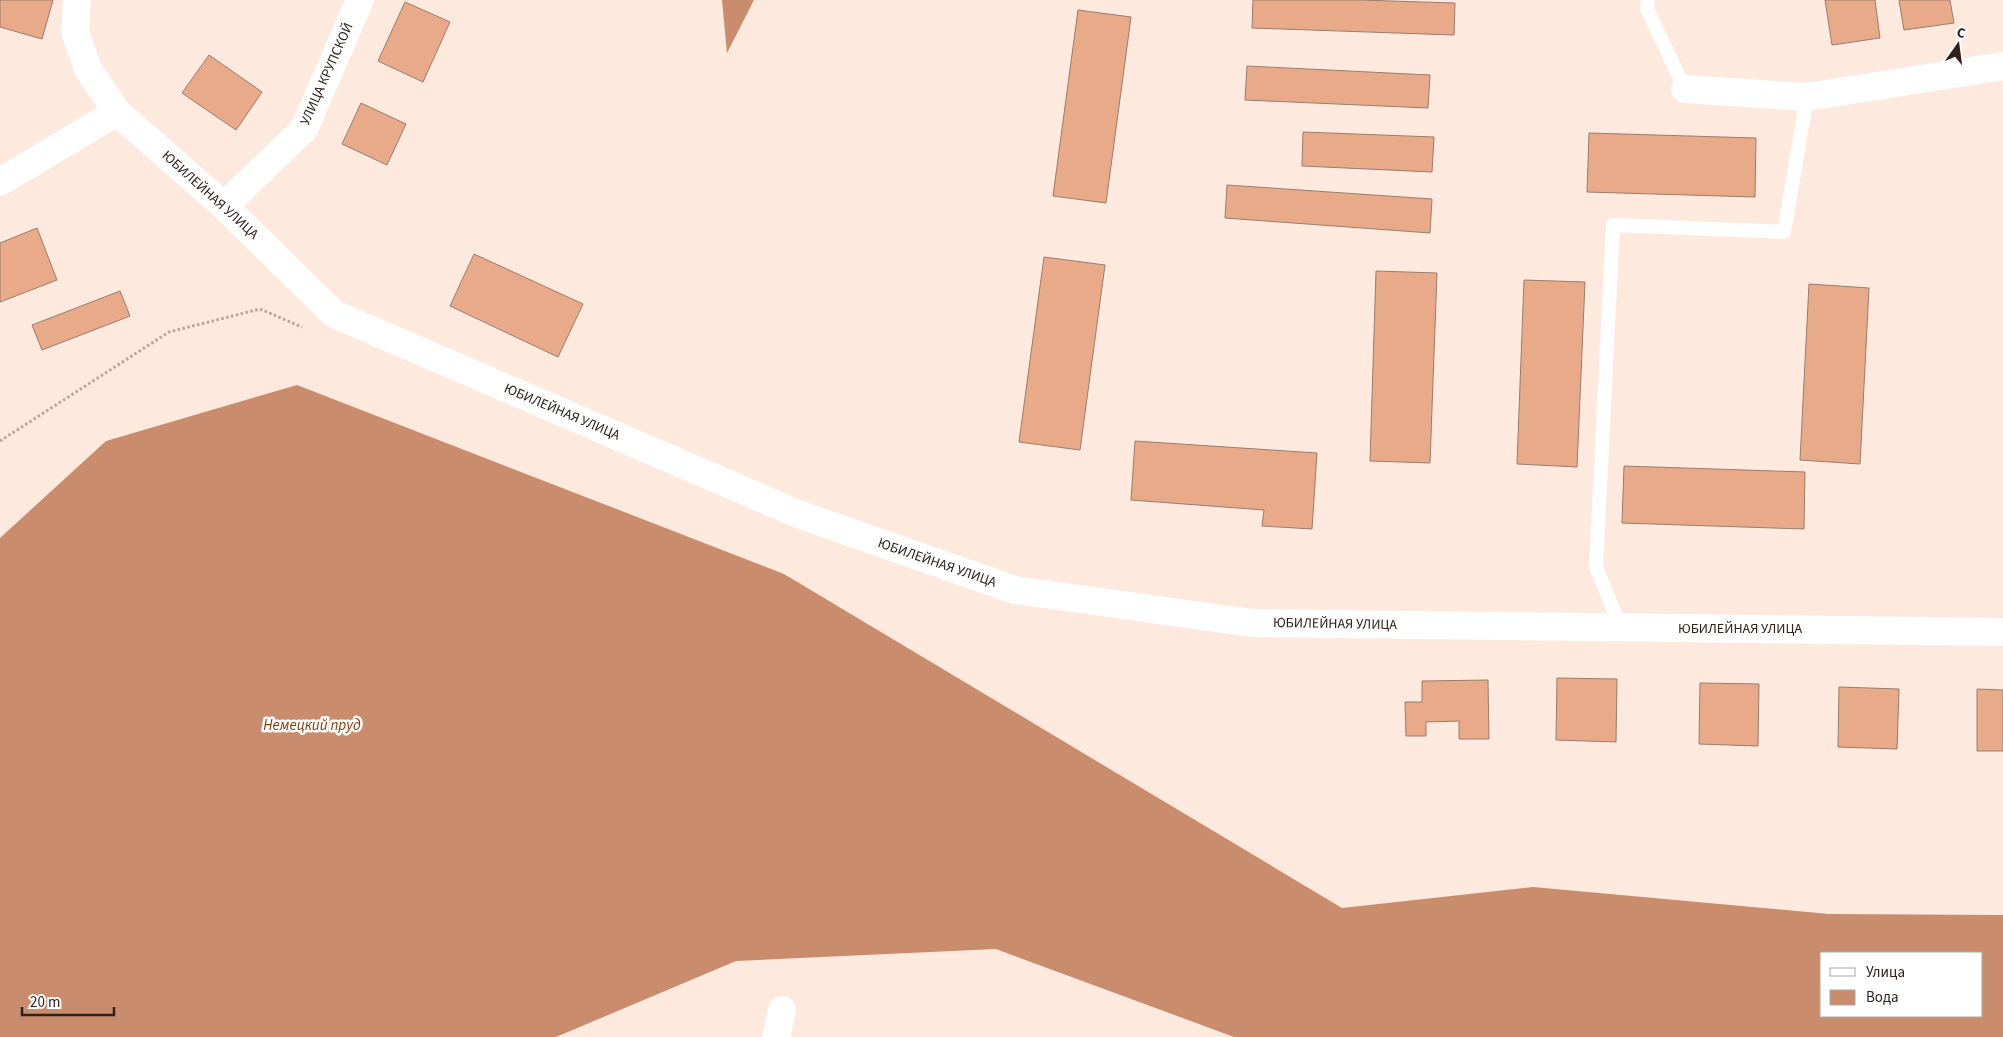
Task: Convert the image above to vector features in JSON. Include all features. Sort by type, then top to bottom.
[{"type":"street","name":"ЮБИЛЕЙНАЯ УЛИЦА","points":[[77,0],[75,32],[88,69],[117,112],[224,206],[334,314],[798,514],[1014,590],[1252,623],[2003,632]]},
{"type":"street","name":"УЛИЦА КРУПСКОЙ","points":[[224,206],[304,128],[360,0]]},
{"type":"street","points":[[1685,89],[1807,97],[2003,66]]},
{"type":"street","points":[[0,182],[117,112]]},
{"type":"street","points":[[776,1037],[782,1010]]},
{"type":"lane","points":[[1648,0],[1647,10],[1685,89]]},
{"type":"lane","points":[[1621,628],[1596,567],[1613,225],[1784,232],[1807,97]]},
{"type":"path","points":[[0,441],[169,332],[260,309],[306,328]]},
{"type":"water","points":[[722,0],[754,0],[727,53]]},
{"type":"water","name":"Немецкий пруд","points":[[297,385],[784,574],[1342,908],[1533,887],[1829,914],[2003,915],[2003,1037],[1234,1037],[996,949],[736,961],[556,1037],[0,1037],[0,538],[106,441]]},
{"type":"building","points":[[0,0],[53,0],[42,39],[0,27]]},
{"type":"building","points":[[1253,0],[1360,0],[1455,3],[1454,35],[1252,28]]},
{"type":"building","points":[[1825,0],[1875,0],[1880,38],[1832,45]]},
{"type":"building","points":[[1899,0],[1950,0],[1954,23],[1904,30]]},
{"type":"building","points":[[405,2],[450,22],[423,82],[378,61]]},
{"type":"building","points":[[1078,10],[1131,17],[1106,203],[1053,196]]},
{"type":"building","points":[[209,55],[262,92],[236,130],[182,93]]},
{"type":"building","points":[[1247,66],[1430,75],[1428,108],[1245,100]]},
{"type":"building","points":[[361,103],[406,124],[387,165],[342,144]]},
{"type":"building","points":[[1303,132],[1434,137],[1432,172],[1302,166]]},
{"type":"building","points":[[1589,133],[1756,138],[1755,197],[1587,192]]},
{"type":"building","points":[[1227,185],[1432,199],[1430,233],[1225,218]]},
{"type":"building","points":[[37,228],[57,280],[0,302],[0,243]]},
{"type":"building","points":[[474,254],[583,304],[558,357],[450,306]]},
{"type":"building","points":[[1044,257],[1105,265],[1080,450],[1019,442]]},
{"type":"building","points":[[1376,271],[1437,273],[1430,463],[1370,461]]},
{"type":"building","points":[[1524,280],[1585,282],[1577,467],[1517,464]]},
{"type":"building","points":[[1809,284],[1869,288],[1860,464],[1800,460]]},
{"type":"building","points":[[120,291],[130,316],[42,350],[32,325]]},
{"type":"building","points":[[1135,441],[1317,453],[1312,529],[1262,526],[1264,510],[1131,500]]},
{"type":"building","points":[[1624,466],[1805,472],[1804,529],[1622,523]]},
{"type":"building","points":[[1557,678],[1617,679],[1616,742],[1556,740]]},
{"type":"building","points":[[1488,680],[1489,739],[1459,739],[1459,721],[1426,722],[1426,736],[1406,736],[1405,702],[1422,702],[1422,681]]},
{"type":"building","points":[[1700,683],[1759,684],[1758,746],[1699,744]]},
{"type":"building","points":[[1839,687],[1899,689],[1897,749],[1838,747]]},
{"type":"building","points":[[1977,689],[2003,690],[2003,751],[1977,751]]}]
